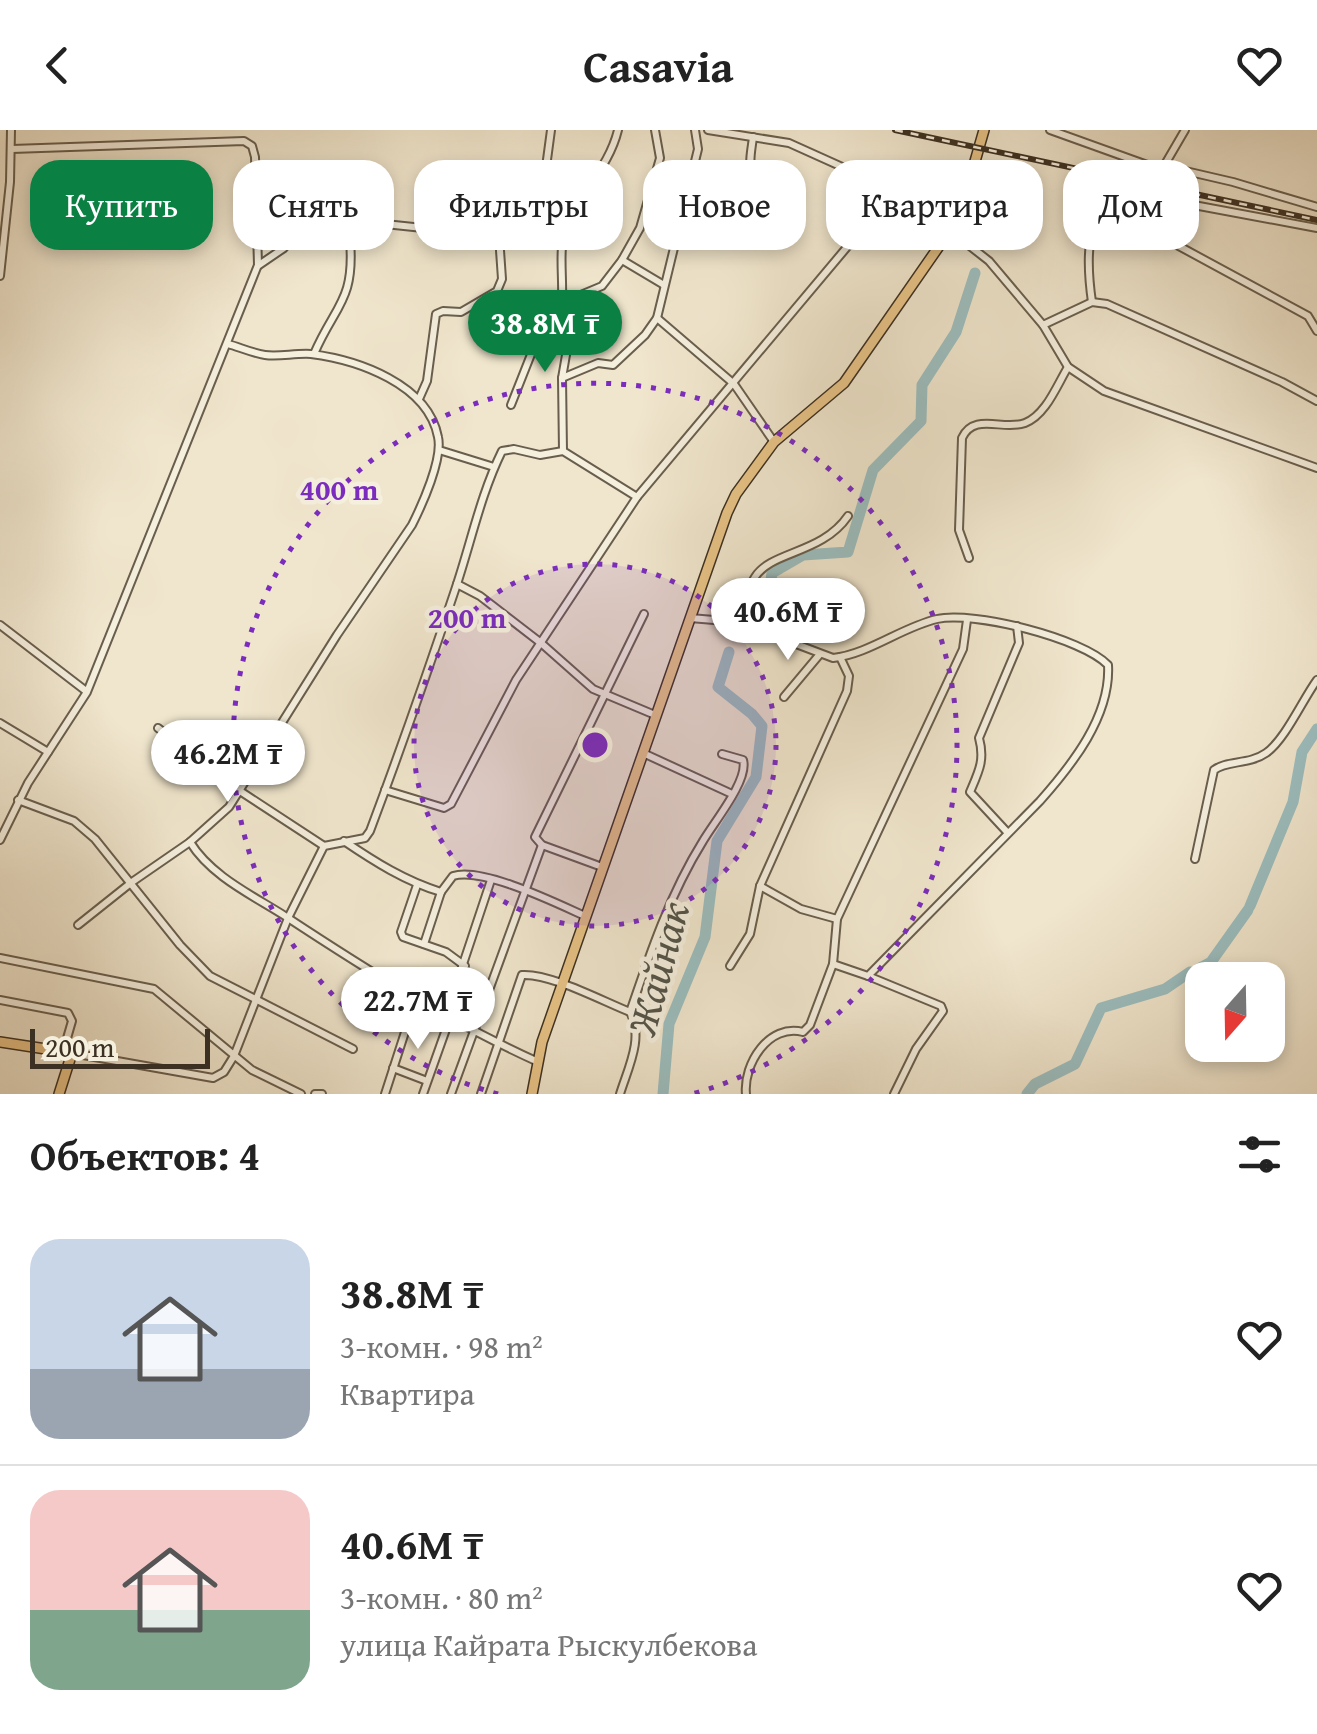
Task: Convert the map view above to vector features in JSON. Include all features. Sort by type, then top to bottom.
[{"type":"main road","points":[[975,160],[984,130]]},
{"type":"main road","points":[[532,1094],[536,1061],[561,985],[688,618],[736,494],[774,442],[844,383],[936,250]]},
{"type":"main road","points":[[0,1042],[67,1053],[59,1094]]},
{"type":"street","points":[[0,276],[11,130]]},
{"type":"street","points":[[547,160],[550,130]]},
{"type":"street","points":[[512,405],[545,320],[562,296],[565,228],[583,192],[607,160],[618,130]]},
{"type":"street","points":[[570,300],[602,286],[640,228],[660,158],[655,130]]},
{"type":"street","points":[[562,378],[598,363],[612,365],[645,336],[657,318],[698,150],[695,130]]},
{"type":"street","points":[[708,130],[789,143],[829,160]]},
{"type":"street","points":[[1050,130],[1133,160]]},
{"type":"street","points":[[1168,160],[1185,130]]},
{"type":"street","points":[[751,160],[753,137]]},
{"type":"street","points":[[0,840],[18,800],[87,692],[258,265],[255,157],[252,146],[244,141],[12,149]]},
{"type":"street","points":[[1199,175],[1317,207]]},
{"type":"street","points":[[1199,206],[1317,228]]},
{"type":"street","points":[[258,265],[272,260],[281,250]]},
{"type":"street","points":[[314,354],[343,305],[353,269],[351,250]]},
{"type":"street","points":[[419,399],[428,381],[436,314],[461,312],[497,291],[502,280],[500,250]]},
{"type":"street","points":[[385,790],[444,808],[451,804],[516,680],[637,497],[846,250]]},
{"type":"street","points":[[973,250],[1016,290],[1068,367],[1104,391],[1317,468]]},
{"type":"street","points":[[1089,250],[1092,302]]},
{"type":"street","points":[[1186,250],[1308,316],[1317,331]]},
{"type":"street","points":[[622,260],[664,285]]},
{"type":"street","points":[[562,296],[570,300]]},
{"type":"street","points":[[563,451],[562,378],[571,326],[570,300]]},
{"type":"street","points":[[1043,325],[1092,302],[1108,304],[1317,401]]},
{"type":"street","points":[[657,318],[734,384],[774,442]]},
{"type":"street","points":[[78,926],[190,842],[229,807],[412,525],[439,450],[438,437],[419,399],[361,364],[314,354],[266,355],[228,344]]},
{"type":"street","points":[[969,558],[959,530],[962,438],[967,427],[1024,424],[1040,414],[1068,367]]},
{"type":"street","points":[[0,1000],[68,1013],[72,1021],[67,1053],[214,1078],[224,1072],[234,1056],[288,918],[324,846],[364,838],[385,790],[457,584],[474,520],[502,451],[514,449],[540,455],[563,451],[637,497]]},
{"type":"street","points":[[439,450],[494,468]]},
{"type":"street","points":[[738,622],[755,575],[766,565],[820,543],[837,532],[848,516]]},
{"type":"street","points":[[457,584],[480,596],[541,643],[593,689],[655,715]]},
{"type":"street","points":[[602,867],[542,844],[535,837],[644,614]]},
{"type":"street","points":[[688,618],[738,622],[820,654],[840,657],[940,618],[1016,625],[1108,665],[1102,708],[1058,780],[868,976]]},
{"type":"street","points":[[746,1094],[746,1081],[765,1041],[786,1030],[803,1032],[810,1025],[832,964],[837,919],[963,649],[967,620]]},
{"type":"street","points":[[1007,832],[970,792],[982,766],[978,738],[1018,643],[1016,625]]},
{"type":"street","points":[[0,626],[87,692]]},
{"type":"street","points":[[784,697],[820,654]]},
{"type":"street","points":[[730,966],[750,934],[760,886],[846,692],[849,676],[840,657]]},
{"type":"street","points":[[1195,859],[1214,770],[1222,765],[1246,764],[1269,751],[1317,680]]},
{"type":"street","points":[[0,723],[48,752]]},
{"type":"street","points":[[158,728],[240,791],[324,846]]},
{"type":"street","points":[[643,753],[732,794]]},
{"type":"street","points":[[630,1012],[657,932],[745,768],[744,762],[722,754]]},
{"type":"street","points":[[18,800],[74,821],[95,838],[180,945],[210,976],[353,1049]]},
{"type":"street","points":[[342,841],[417,884],[441,892]]},
{"type":"street","points":[[190,842],[197,854],[222,876],[288,918],[472,1032],[536,1061]]},
{"type":"street","points":[[451,1094],[542,844]]},
{"type":"street","points":[[424,944],[441,892],[460,874],[524,890],[585,916]]},
{"type":"street","points":[[423,1094],[491,880]]},
{"type":"street","points":[[417,884],[403,936],[446,952],[465,966]]},
{"type":"street","points":[[760,886],[801,909],[837,919]]},
{"type":"street","points":[[0,958],[154,989],[252,1070],[302,1094]]},
{"type":"street","points":[[832,964],[941,1006],[944,1011],[916,1049],[894,1094]]},
{"type":"street","points":[[480,1094],[522,975],[528,974],[630,1012],[636,1023],[636,1040],[620,1094]]},
{"type":"street","points":[[385,1094],[416,998]]},
{"type":"street","points":[[393,1068],[427,1080]]},
{"type":"waterway","name":"Жайнак","points":[[767,607],[772,573],[803,555],[848,552],[873,470],[921,421],[922,385],[956,332],[975,273]]},
{"type":"waterway","name":"Жайнак","points":[[663,1094],[669,1024],[705,937],[717,841],[756,777],[762,726],[718,687],[729,652]]},
{"type":"waterway","points":[[1250,906],[1293,802],[1302,752],[1317,729]]},
{"type":"waterway","points":[[1211,962],[1248,910]]},
{"type":"waterway","points":[[1027,1094],[1035,1084],[1075,1064],[1101,1008],[1165,989],[1185,975]]},
{"type":"railway","points":[[895,130],[1317,220]]}]
